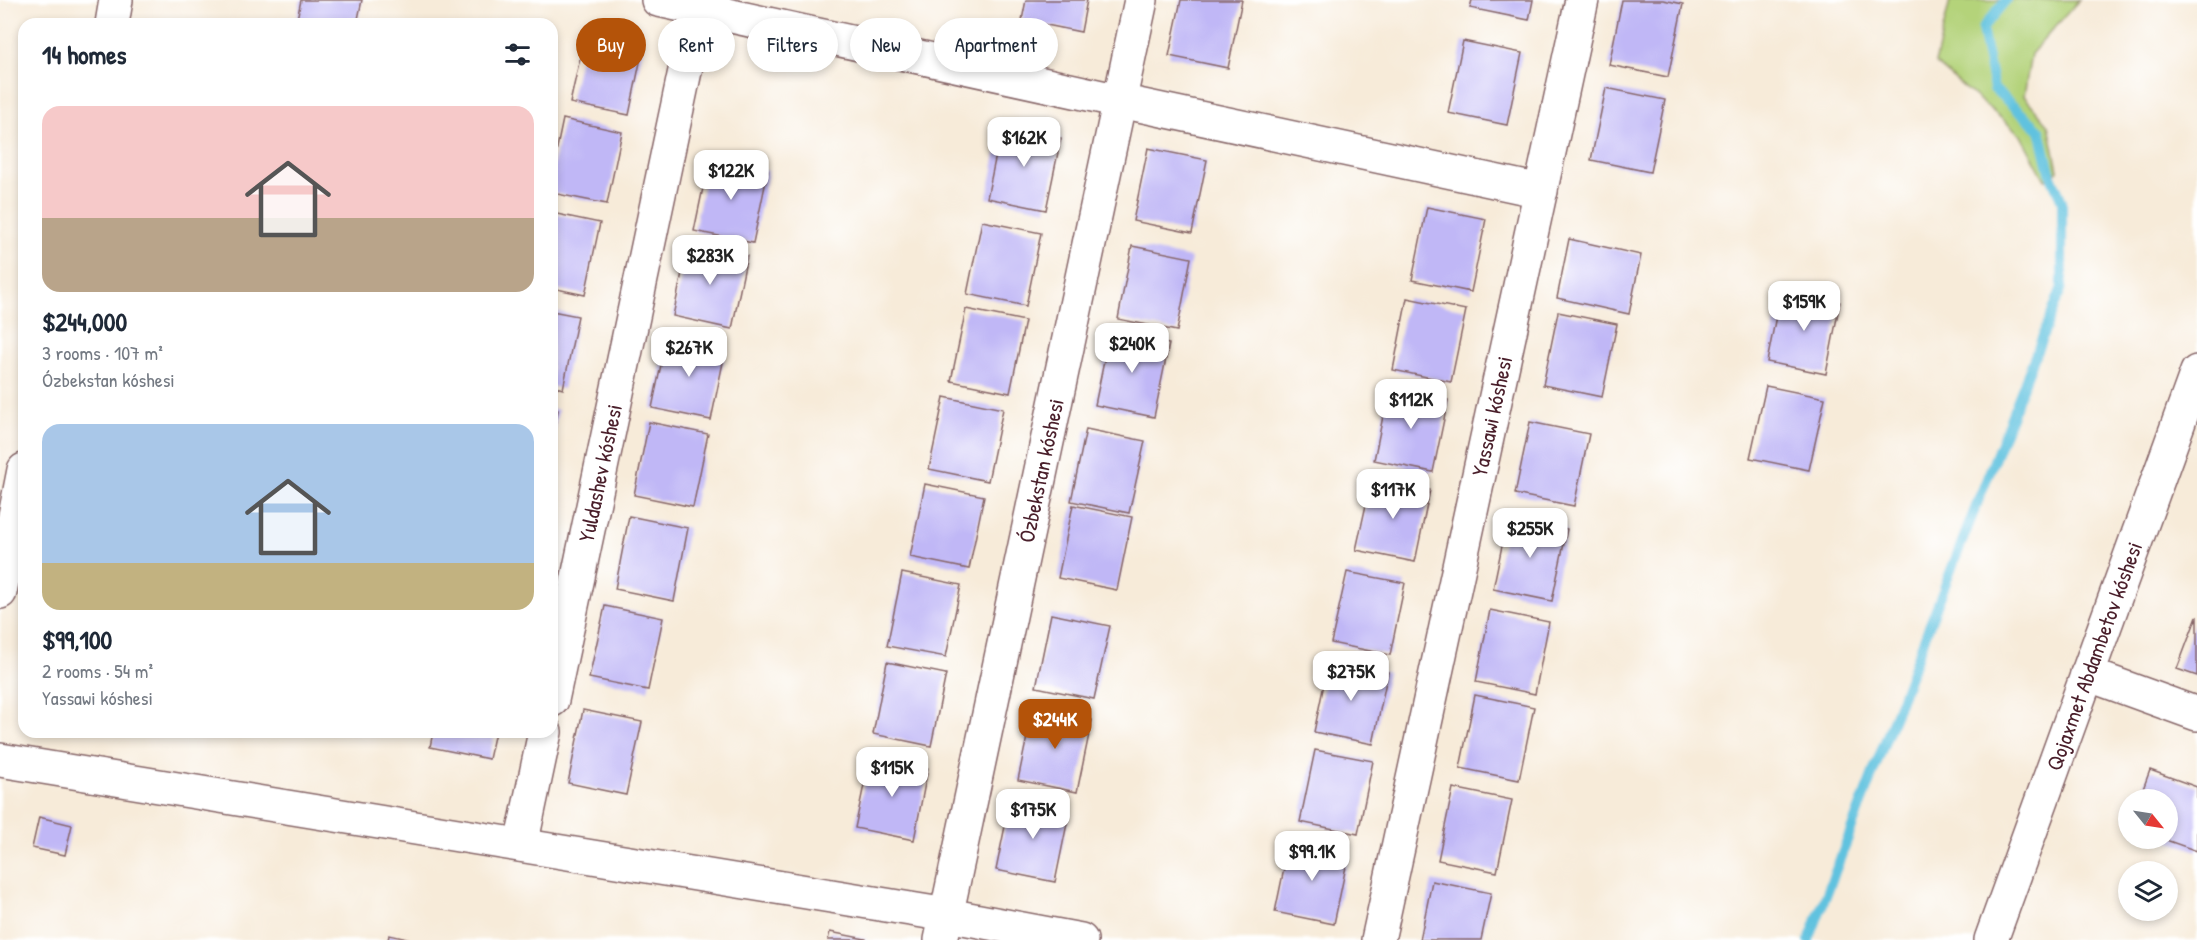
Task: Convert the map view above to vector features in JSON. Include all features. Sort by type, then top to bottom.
[{"type":"street","points":[[113,18],[116,0]]},
{"type":"street","points":[[658,0],[699,4],[1120,101],[1541,191]]},
{"type":"street","name":"Ózbekstan kóshesi","points":[[944,928],[1141,0]]},
{"type":"street","name":"Yassawi kóshesi","points":[[1378,940],[1582,0]]},
{"type":"street","name":"Yuldashev kóshesi","points":[[558,672],[699,4]]},
{"type":"street","name":"Qojaxmet Abdambetov kóshesi","points":[[1991,940],[2197,372]]},
{"type":"street","points":[[0,592],[18,500]]},
{"type":"street","points":[[2087,674],[2197,714]]},
{"type":"street","points":[[521,845],[544,738]]},
{"type":"street","points":[[0,760],[521,845],[944,928],[1081,940]]},
{"type":"green space","points":[[1950,0],[2079,0],[2031,54],[2024,96],[2049,125],[2058,171],[2045,180],[2020,134],[1935,63]]},
{"type":"building","points":[[301,0],[362,0],[358,18],[297,18]]},
{"type":"building","points":[[1026,0],[1087,0],[1081,32],[1058,27],[1058,18],[1022,18]]},
{"type":"building","points":[[1181,0],[1242,0],[1228,68],[1169,56]]},
{"type":"building","points":[[1472,0],[1533,0],[1529,20],[1470,8]]},
{"type":"building","points":[[1622,0],[1663,0],[1683,4],[1668,77],[1609,65]]},
{"type":"building","points":[[1463,41],[1522,53],[1507,125],[1448,113]]},
{"type":"building","points":[[577,72],[638,72],[629,115],[570,103]]},
{"type":"building","points":[[1606,88],[1665,100],[1650,172],[1591,160]]},
{"type":"building","points":[[563,119],[622,132],[607,204],[558,194],[558,143]]},
{"type":"building","points":[[1002,126],[1061,138],[1046,210],[987,198]]},
{"type":"building","points":[[1148,148],[1207,160],[1192,233],[1133,221]]},
{"type":"building","points":[[709,159],[768,171],[753,243],[694,231]]},
{"type":"building","points":[[1427,207],[1486,219],[1471,292],[1412,280]]},
{"type":"building","points":[[558,214],[600,223],[585,295],[558,289]]},
{"type":"building","points":[[982,221],[1041,233],[1026,306],[967,294]]},
{"type":"building","points":[[1569,239],[1641,255],[1629,314],[1557,298]]},
{"type":"building","points":[[688,244],[747,256],[732,329],[673,316]]},
{"type":"building","points":[[1132,246],[1191,258],[1177,331],[1118,319]]},
{"type":"building","points":[[1781,290],[1840,302],[1826,374],[1767,362]]},
{"type":"building","points":[[1407,298],[1466,310],[1451,382],[1393,370]]},
{"type":"building","points":[[966,309],[1025,321],[1010,393],[951,381]]},
{"type":"building","points":[[558,312],[578,316],[563,389],[558,388]]},
{"type":"building","points":[[1558,312],[1617,324],[1602,397],[1543,385]]},
{"type":"building","points":[[1110,332],[1169,344],[1154,417],[1095,405]]},
{"type":"building","points":[[667,336],[726,348],[711,420],[652,408]]},
{"type":"building","points":[[1766,386],[1825,398],[1809,470],[1750,458]]},
{"type":"building","points":[[1389,387],[1448,400],[1433,472],[1374,460]]},
{"type":"building","points":[[944,397],[1003,409],[988,481],[929,469]]},
{"type":"building","points":[[649,422],[708,434],[693,507],[634,495]]},
{"type":"building","points":[[1530,422],[1589,434],[1574,506],[1515,494]]},
{"type":"building","points":[[1086,429],[1145,441],[1129,513],[1071,501]]},
{"type":"building","points":[[1372,478],[1430,490],[1415,562],[1356,550]]},
{"type":"building","points":[[925,484],[984,496],[969,569],[910,557]]},
{"type":"building","points":[[1073,505],[1132,517],[1117,590],[1058,578]]},
{"type":"building","points":[[629,516],[688,528],[674,601],[615,589]]},
{"type":"building","points":[[1508,517],[1567,529],[1552,601],[1493,589]]},
{"type":"building","points":[[1347,572],[1405,583],[1390,655],[1331,643]]},
{"type":"building","points":[[902,573],[961,585],[946,657],[887,646]]},
{"type":"building","points":[[605,606],[663,618],[648,690],[589,678]]},
{"type":"building","points":[[1490,610],[1549,622],[1535,694],[1476,682]]},
{"type":"building","points":[[1051,614],[1110,626],[1094,699],[1036,687]]},
{"type":"building","points":[[2197,616],[2197,676],[2177,669]]},
{"type":"building","points":[[1329,660],[1388,672],[1373,744],[1314,732]]},
{"type":"building","points":[[887,662],[946,674],[931,746],[873,734]]},
{"type":"building","points":[[1475,695],[1534,707],[1519,780],[1460,768]]},
{"type":"building","points":[[1033,708],[1092,720],[1077,792],[1018,780]]},
{"type":"building","points":[[583,710],[642,722],[626,795],[568,783]]},
{"type":"building","points":[[432,738],[494,738],[489,759],[430,747]]},
{"type":"building","points":[[1315,750],[1373,761],[1358,834],[1300,822]]},
{"type":"building","points":[[870,756],[928,768],[914,840],[855,828]]},
{"type":"building","points":[[2150,770],[2197,787],[2197,851],[2178,844],[2178,789],[2143,789]]},
{"type":"building","points":[[1453,788],[1512,800],[1497,872],[1438,860]]},
{"type":"building","points":[[1011,797],[1070,809],[1055,882],[996,870]]},
{"type":"building","points":[[39,817],[72,825],[65,855],[32,848]]},
{"type":"building","points":[[1290,840],[1349,852],[1334,924],[1275,912]]},
{"type":"building","points":[[1432,881],[1491,893],[1481,940],[1420,940]]},
{"type":"building","points":[[830,932],[866,939],[866,940],[828,940]]},
{"type":"building","points":[[389,935],[408,939],[408,940],[388,940]]},
{"type":"waterway","points":[[1809,940],[2062,287],[2062,201],[2051,176],[2040,130],[1994,89],[1982,29],[2006,0]]}]
